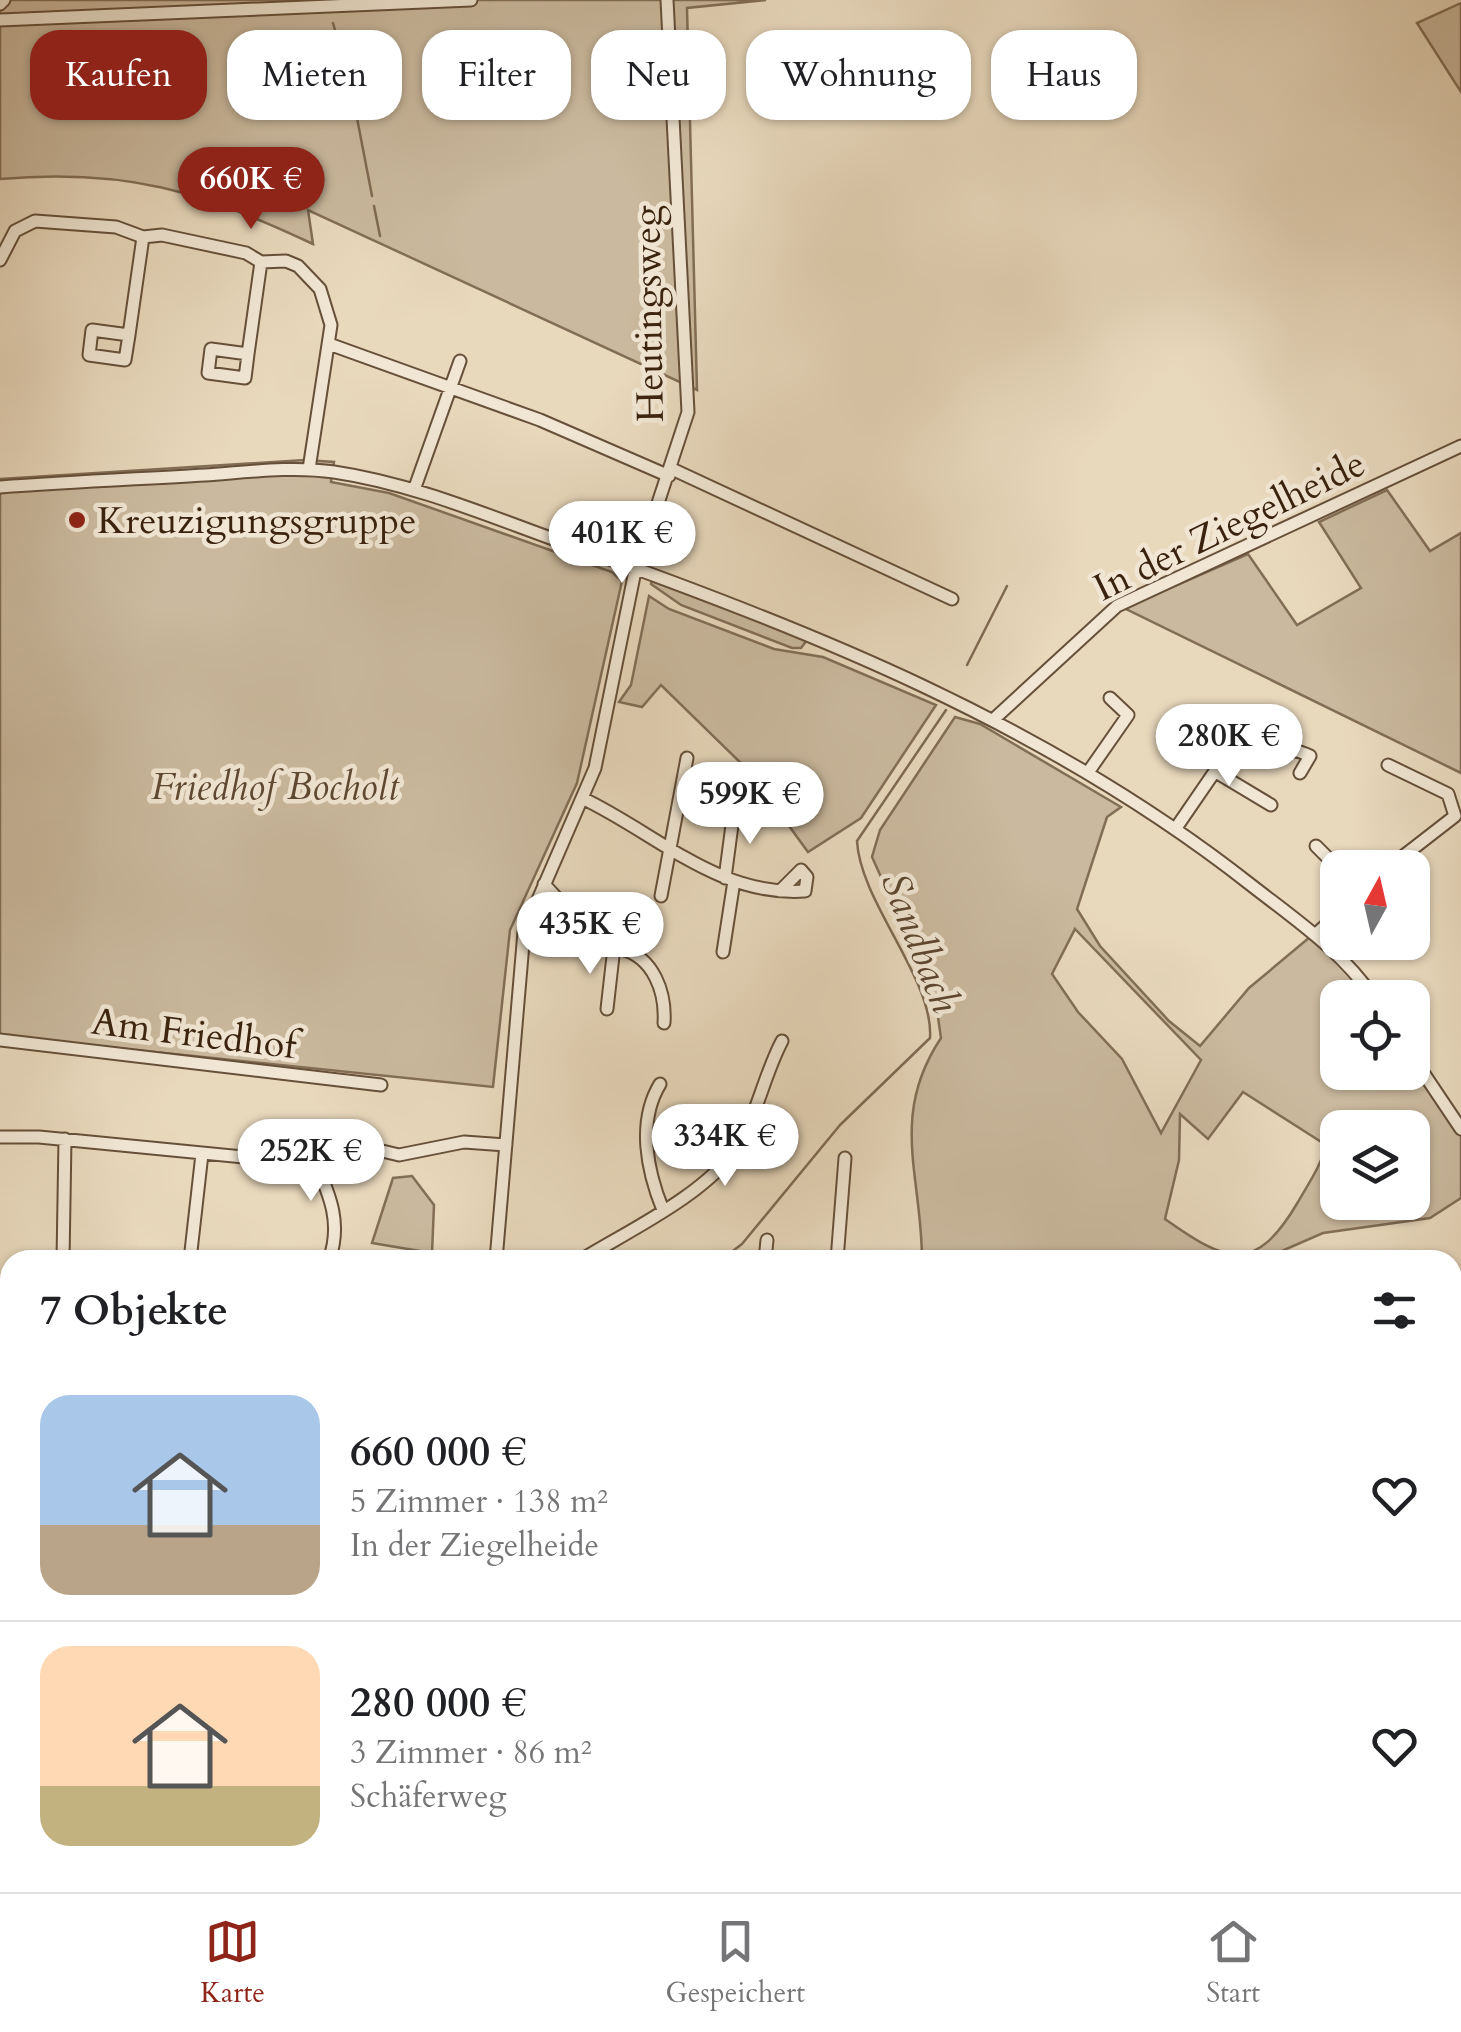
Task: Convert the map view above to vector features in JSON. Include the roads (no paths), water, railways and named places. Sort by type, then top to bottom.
[{"type":"street","points":[[0,20],[471,0]]},
{"type":"street","name":"Heutingsweg","points":[[497,1250],[524,932],[584,800],[637,569],[688,412],[667,0]]},
{"type":"street","points":[[0,260],[15,231],[36,221],[116,228],[143,237],[162,235],[194,241],[246,252],[261,262],[286,261],[314,279],[328,307],[329,344],[310,469]]},
{"type":"street","points":[[129,335],[143,237]]},
{"type":"street","points":[[248,354],[261,262]]},
{"type":"street","points":[[329,344],[670,472],[952,600]]},
{"type":"street","points":[[414,490],[460,360]]},
{"type":"street","name":"In der Ziegelheide","points":[[994,719],[1117,606],[1461,446]]},
{"type":"street","points":[[0,486],[310,469],[414,490],[637,569],[844,648],[1012,728],[1176,828],[1315,935],[1361,980]]},
{"type":"street","points":[[1089,772],[1128,715],[1110,698]]},
{"type":"street","points":[[1176,828],[1235,742],[1246,750],[1295,748],[1310,756],[1300,773]]},
{"type":"street","points":[[661,896],[686,758]]},
{"type":"street","points":[[1388,765],[1448,794],[1456,816],[1412,850]]},
{"type":"street","points":[[1216,772],[1271,805]]},
{"type":"street","points":[[584,800],[729,879],[780,891]]},
{"type":"street","points":[[723,952],[734,810]]},
{"type":"street","points":[[1316,846],[1320,850]]},
{"type":"street","points":[[544,884],[615,952],[631,951],[658,982],[664,1023]]},
{"type":"street","points":[[1315,935],[1320,930]]},
{"type":"street","points":[[608,1009],[615,952]]},
{"type":"street","name":"Am Friedhof","points":[[0,1040],[382,1085]]},
{"type":"street","points":[[598,1250],[664,1210],[709,1176],[738,1146],[782,1041]]},
{"type":"street","points":[[1430,1083],[1461,1130]]},
{"type":"street","points":[[660,1084],[650,1099],[648,1157],[650,1178],[664,1210]]},
{"type":"street","points":[[0,1138],[65,1139],[264,1159],[356,1145],[400,1155],[464,1142],[506,1145]]},
{"type":"street","points":[[63,1250],[65,1139]]},
{"type":"street","points":[[310,1149],[334,1212],[336,1240],[332,1250]]},
{"type":"street","points":[[191,1250],[202,1154]]},
{"type":"street","points":[[837,1250],[845,1158]]},
{"type":"street","points":[[766,1250],[767,1240]]},
{"type":"waterway","points":[[333,23],[335,30]]},
{"type":"waterway","points":[[357,120],[372,196]]},
{"type":"waterway","points":[[374,206],[380,236]]},
{"type":"waterway","name":"Sandbach","points":[[967,665],[1007,586]]},
{"type":"waterway","points":[[734,1250],[840,1125],[930,1038],[921,991],[870,889],[857,841],[946,710]]},
{"type":"place","name":"Kreuzigungsgruppe","points":[[77,520]]},
{"type":"park label","name":"Friedhof Bocholt","points":[[275,786]]}]
